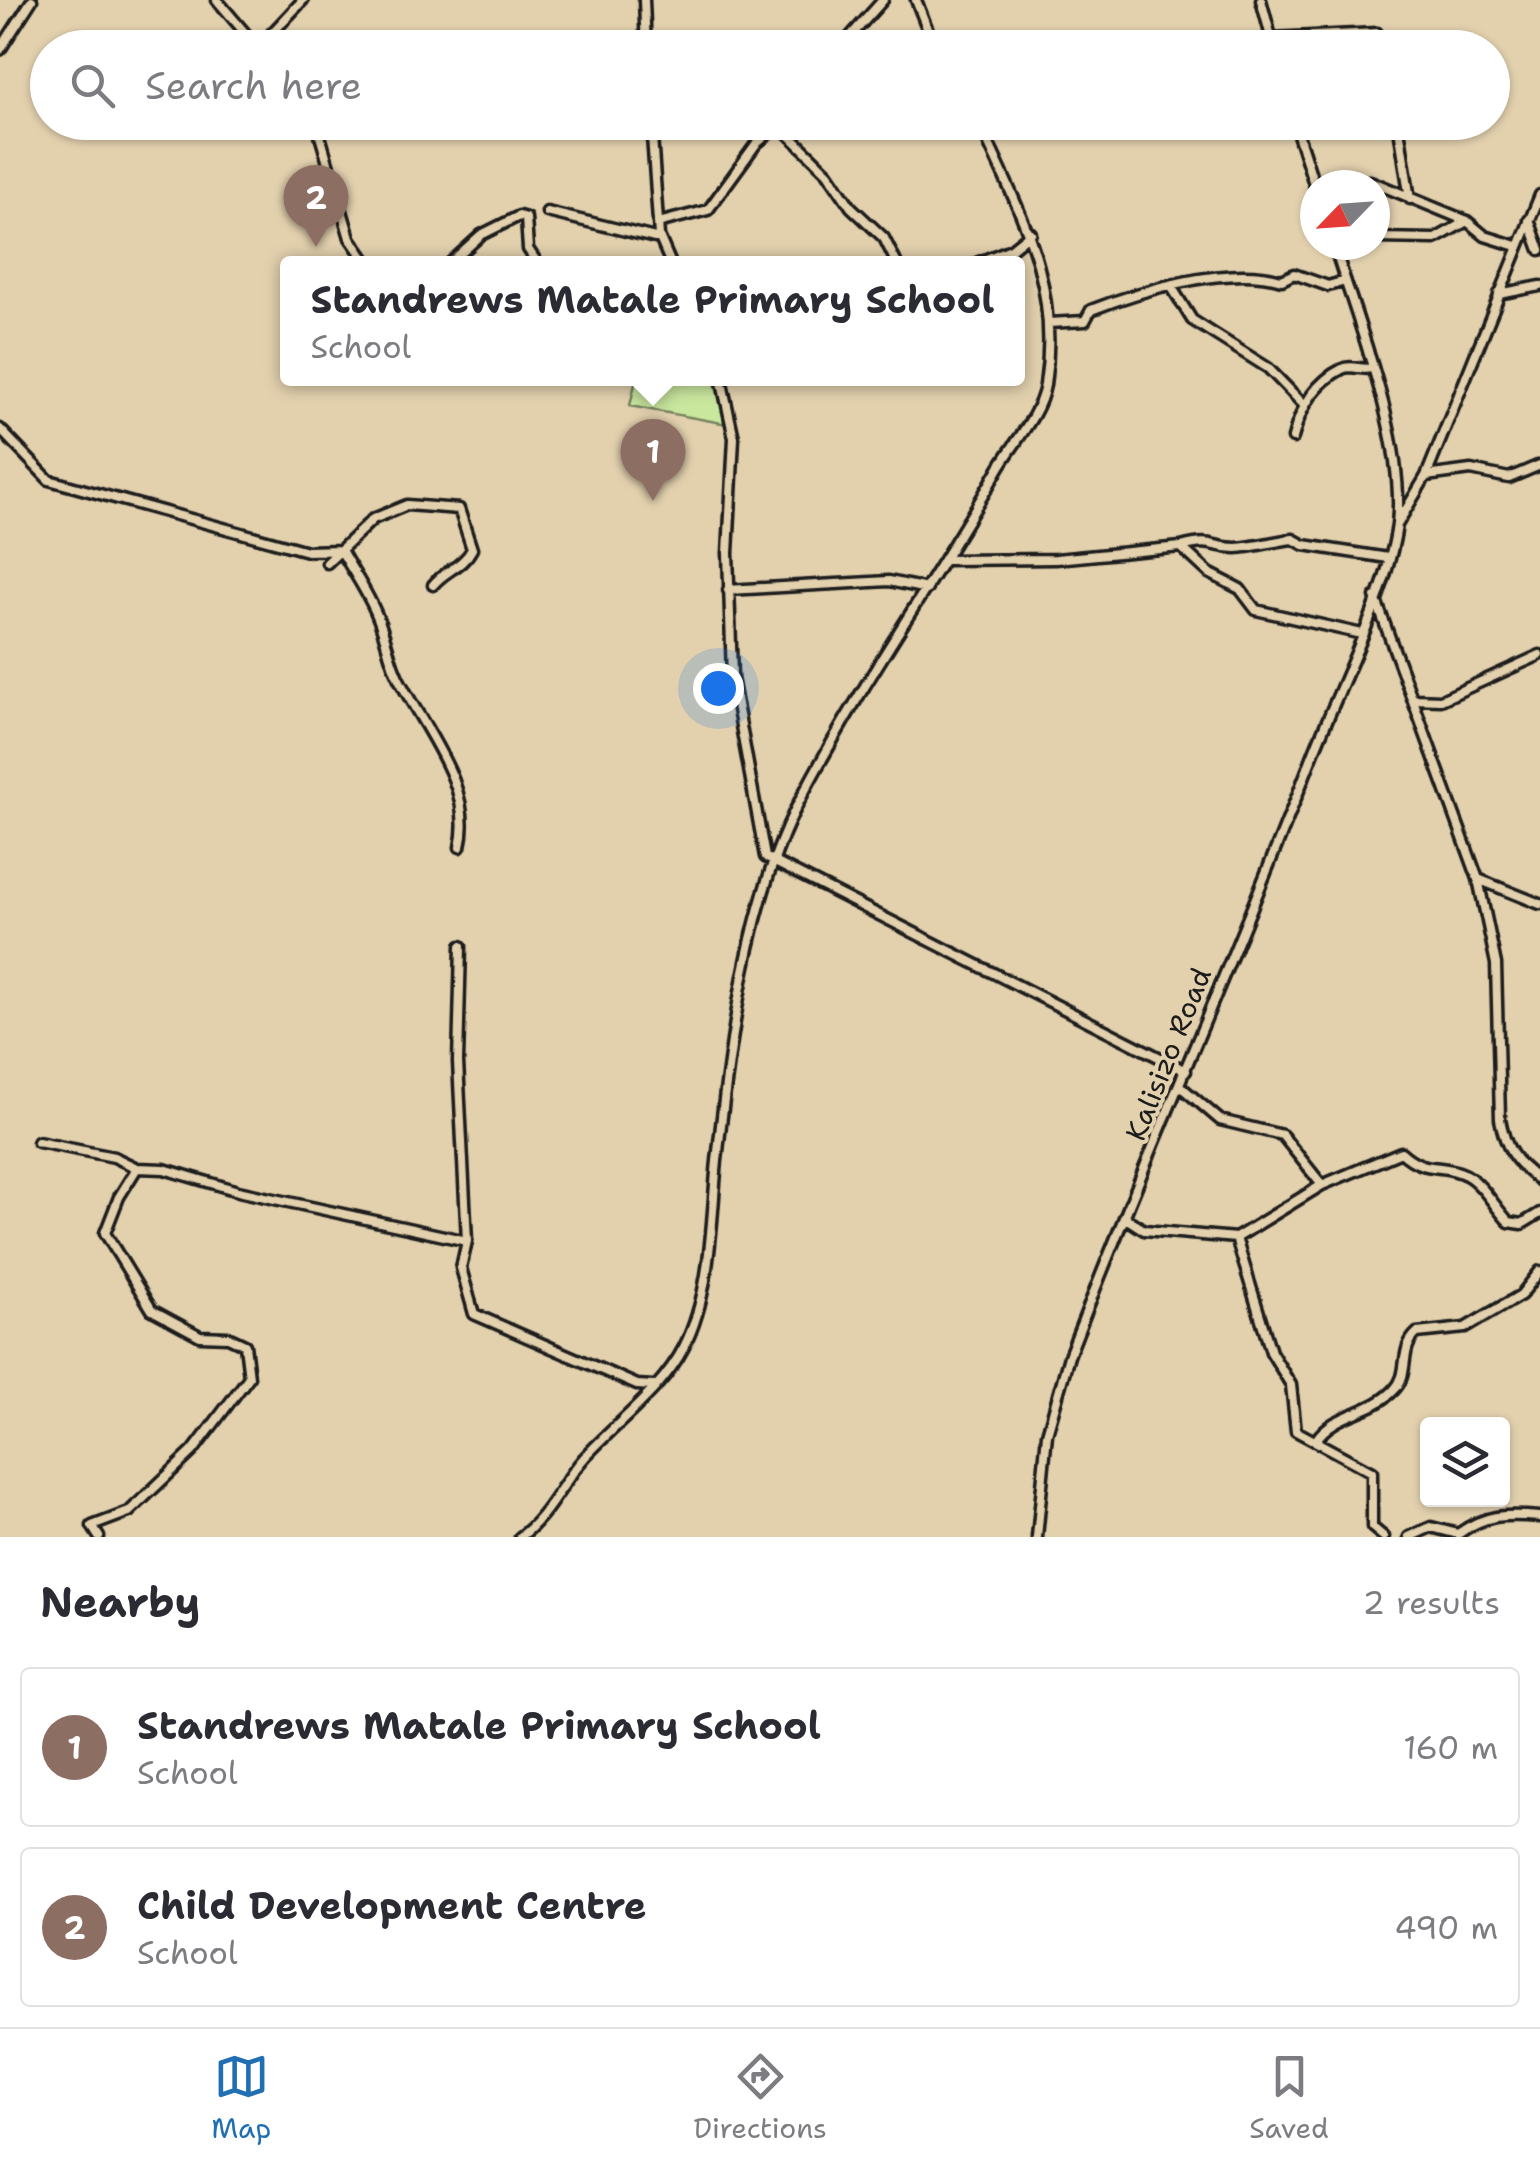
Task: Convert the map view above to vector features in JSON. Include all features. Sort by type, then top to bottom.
[{"type":"street","points":[[0,50],[32,0]]},
{"type":"street","points":[[217,0],[243,30]]},
{"type":"street","points":[[275,30],[303,0]]},
{"type":"street","points":[[644,0],[645,30]]},
{"type":"street","points":[[856,30],[884,0]]},
{"type":"street","points":[[916,0],[928,30]]},
{"type":"street","points":[[1262,0],[1270,30]]},
{"type":"street","points":[[321,140],[350,238],[362,256]]},
{"type":"street","points":[[652,140],[658,223],[668,256]]},
{"type":"street","points":[[658,223],[708,210],[761,140]]},
{"type":"street","points":[[797,140],[820,164],[851,207],[884,238],[894,256]]},
{"type":"street","points":[[520,1537],[539,1524],[563,1482],[685,1346],[702,1289],[732,1032],[775,862],[798,802],[859,690],[947,560],[1044,391],[1050,323],[1031,233],[987,140]]},
{"type":"street","points":[[1300,140],[1310,170]]},
{"type":"street","points":[[1401,140],[1410,199]]},
{"type":"street","points":[[1390,190],[1466,221],[1485,236],[1517,246]]},
{"type":"street","points":[[1397,525],[1426,476],[1540,195]]},
{"type":"street","points":[[547,212],[655,238]]},
{"type":"street","points":[[458,256],[481,235],[518,216],[526,218],[528,248],[533,256]]},
{"type":"street","points":[[1529,220],[1540,250]]},
{"type":"street","points":[[1390,238],[1435,239],[1466,221]]},
{"type":"street","points":[[994,256],[1011,249],[1031,233]]},
{"type":"street","points":[[1339,260],[1372,368],[1395,470],[1397,525]]},
{"type":"street","points":[[1050,323],[1085,321],[1092,310],[1183,280],[1266,275],[1282,280],[1294,274],[1328,286],[1345,281]]},
{"type":"street","points":[[1171,286],[1192,320],[1268,368],[1304,405]]},
{"type":"street","points":[[1499,294],[1540,286]]},
{"type":"street","points":[[1294,438],[1304,405],[1315,389],[1343,367],[1372,368]]},
{"type":"street","points":[[723,386],[734,438],[728,590],[734,694],[754,784],[762,852],[1186,1072]]},
{"type":"street","points":[[0,429],[48,480],[307,552],[341,550]]},
{"type":"street","points":[[1426,476],[1471,470],[1508,478],[1540,465]]},
{"type":"street","points":[[327,563],[373,519],[393,509],[452,506],[463,514],[472,549],[463,563],[444,572],[432,585]]},
{"type":"street","name":"Kalisizo Road","points":[[1037,1537],[1039,1486],[1058,1390],[1124,1217],[1362,634],[1397,525]]},
{"type":"street","points":[[947,560],[1056,560],[1181,547],[1211,540],[1226,547],[1262,546],[1294,539],[1304,545],[1388,558]]},
{"type":"street","points":[[1181,547],[1209,573],[1240,589],[1256,610],[1362,634]]},
{"type":"street","points":[[341,550],[374,608],[396,674],[425,721],[458,794],[465,819],[460,847]]},
{"type":"street","points":[[728,590],[888,581],[927,589]]},
{"type":"street","points":[[1375,597],[1478,879],[1496,964],[1502,1131],[1516,1162],[1540,1181]]},
{"type":"street","points":[[1413,698],[1440,700],[1540,655]]},
{"type":"street","points":[[1478,879],[1540,904]]},
{"type":"street","points":[[461,946],[458,1062],[467,1241],[461,1268],[474,1314],[636,1385],[653,1386]]},
{"type":"street","points":[[1180,1086],[1220,1120],[1282,1135],[1322,1185]]},
{"type":"street","points":[[38,1142],[114,1157],[137,1168],[164,1169],[238,1191],[467,1241]]},
{"type":"street","points":[[1124,1217],[1144,1230],[1236,1238],[1322,1185],[1401,1152],[1427,1169],[1446,1169],[1468,1176],[1509,1222],[1522,1224],[1540,1213]]},
{"type":"street","points":[[99,1537],[92,1526],[129,1512],[193,1451],[249,1377],[245,1345],[228,1337],[200,1336],[152,1310],[109,1241],[105,1233],[119,1197],[137,1168]]},
{"type":"street","points":[[1236,1238],[1270,1352],[1291,1385],[1293,1425],[1300,1435],[1372,1472],[1372,1528],[1384,1537]]},
{"type":"street","points":[[1316,1440],[1328,1423],[1371,1409],[1396,1389],[1404,1350],[1417,1334],[1465,1328],[1522,1295],[1540,1271]]},
{"type":"street","points":[[1409,1537],[1431,1526],[1458,1534],[1477,1519],[1499,1515],[1540,1517]]},
{"type":"green space","points":[[634,386],[719,386],[727,424],[630,406]]},
{"type":"place","name":"Child Development Centre","points":[[316,247]]},
{"type":"place","name":"Standrews Matale Primary School","points":[[653,501]]}]
